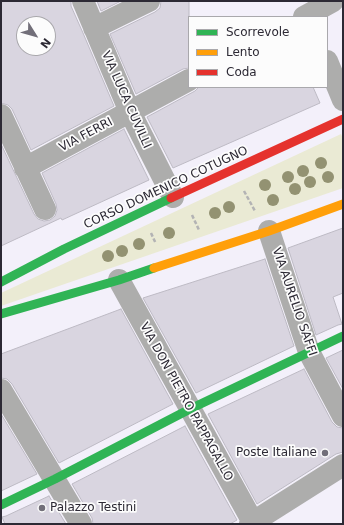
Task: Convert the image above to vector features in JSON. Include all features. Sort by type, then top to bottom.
[{"type":"street","name":"VIA LUCA CUVILLI","points":[[82,1],[130,112],[181,203]]},
{"type":"street","points":[[94,28],[149,1]]},
{"type":"street","points":[[306,12],[333,1]]},
{"type":"street","points":[[328,63],[343,100]]},
{"type":"street","name":"VIA FERRI","points":[[25,168],[188,81]]},
{"type":"street","points":[[1,115],[45,209]]},
{"type":"street","name":"CORSO DOMENICO COTUGNO","points":[[1,282],[71,246],[181,203],[343,119]]},
{"type":"street","points":[[1,314],[119,280],[269,231],[343,204]]},
{"type":"street","name":"VIA AURELIO SAFFI","points":[[269,231],[309,352],[343,416]]},
{"type":"street","name":"VIA DON PIETRO PAPPAGALLO","points":[[119,280],[252,524]]},
{"type":"street","points":[[1,505],[190,409],[343,336]]},
{"type":"street","points":[[1,390],[81,524]]},
{"type":"street","points":[[252,524],[343,465]]},
{"type":"path","points":[[244,190],[256,214]]},
{"type":"path","points":[[181,203],[200,232]]},
{"type":"path","points":[[148,228],[157,246]]},
{"type":"green space","points":[[341,134],[343,139],[343,188],[1,306],[1,293]]},
{"type":"building","points":[[1,1],[71,1],[71,6],[114,106],[31,150],[12,109],[8,105],[1,103]]},
{"type":"building","points":[[97,1],[121,1],[101,11]]},
{"type":"building","points":[[161,1],[189,1],[188,68],[183,69],[136,94],[110,34],[155,12],[160,8]]},
{"type":"building","points":[[198,88],[313,88],[320,103],[173,168],[147,117]]},
{"type":"building","points":[[124,129],[149,180],[1,246],[1,144],[34,214],[38,219],[44,221],[50,220],[55,216],[57,210],[56,204],[42,173]]},
{"type":"building","points":[[343,228],[343,293],[333,297],[342,324],[316,335],[288,248]]},
{"type":"building","points":[[265,259],[294,346],[196,393],[143,298]]},
{"type":"building","points":[[121,309],[173,404],[59,463],[12,384],[7,379],[1,378],[1,354]]},
{"type":"building","points":[[343,350],[343,389],[326,358]]},
{"type":"building","points":[[304,369],[332,422],[337,427],[343,428],[343,452],[336,454],[257,504],[208,414]]},
{"type":"building","points":[[1,414],[37,474],[1,491]]},
{"type":"building","points":[[185,426],[237,520],[230,524],[93,524],[92,518],[72,484]]},
{"type":"building","name":"Palazzo Testini","points":[[49,496],[66,524],[5,524],[2,517]]},
{"type":"traffic: fast","points":[[1,282],[64,249],[171,198]]},
{"type":"traffic: fast","points":[[1,314],[119,280],[154,268]]},
{"type":"traffic: fast","points":[[1,505],[55,479],[190,409],[343,336]]},
{"type":"traffic: slow","points":[[154,268],[269,231],[343,204]]},
{"type":"traffic: jam","points":[[171,198],[343,119]]},
{"type":"place","name":"Poste Italiane","points":[[325,453]]},
{"type":"place","name":"Palazzo Testini","points":[[42,508]]}]
